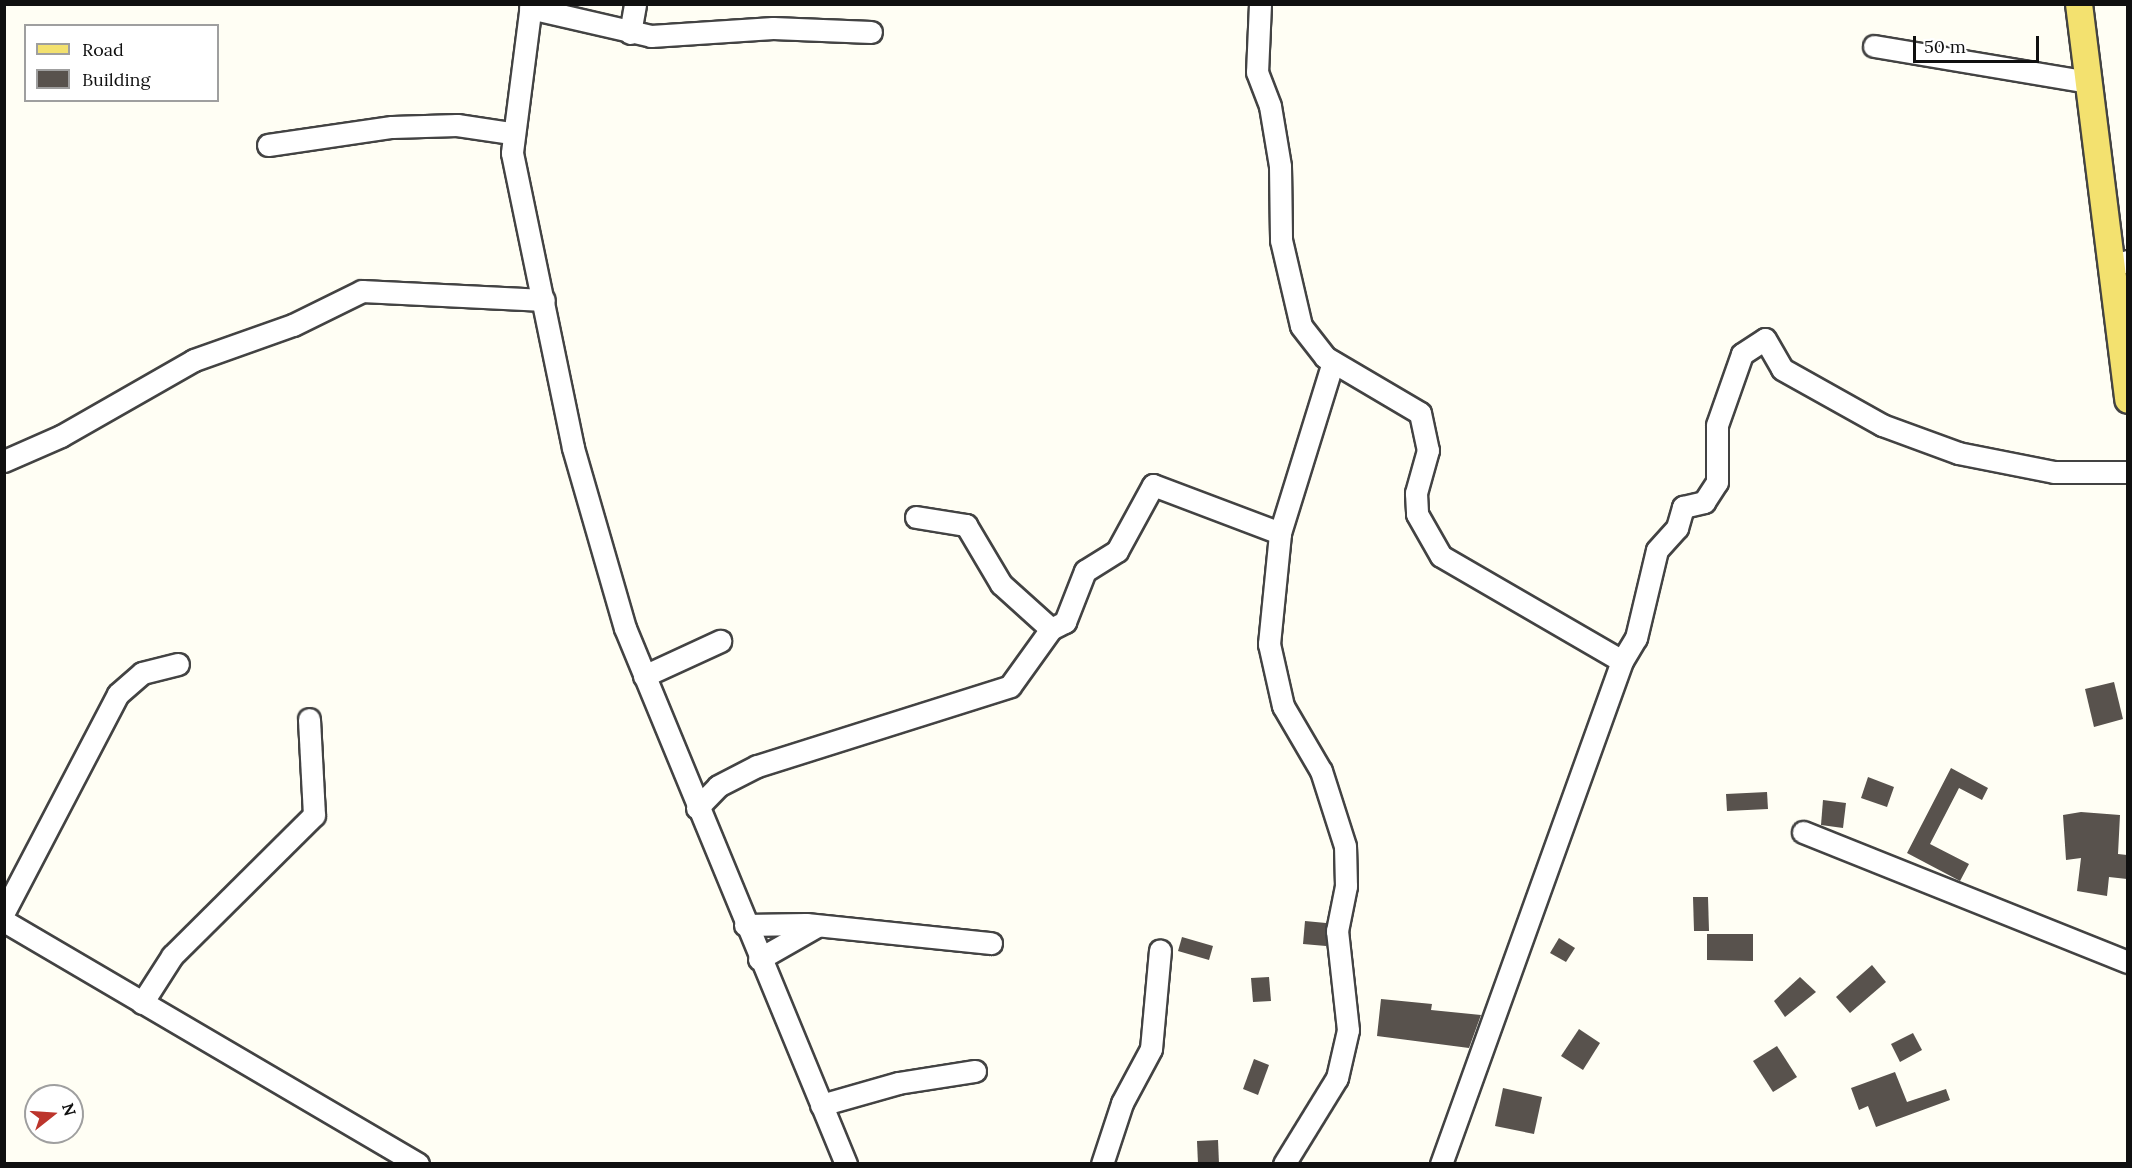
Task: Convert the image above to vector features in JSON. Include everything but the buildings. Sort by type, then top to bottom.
[{"type":"main road","points":[[2079,4],[2088,82],[2119,264],[2127,400]]},
{"type":"street","points":[[630,33],[635,4]]},
{"type":"street","points":[[1260,4],[1257,72],[1270,106],[1280,166],[1281,240],[1292,297],[1311,343],[1333,362],[1420,413],[1428,450],[1416,494],[1417,514],[1441,556],[1622,661]]},
{"type":"street","points":[[846,1164],[759,959],[644,676],[573,448],[511,134],[530,6],[630,33],[673,38],[772,28],[871,32]]},
{"type":"street","points":[[1874,46],[2088,82]]},
{"type":"street","points":[[268,145],[392,127],[457,125],[511,134]]},
{"type":"street","points":[[4,461],[61,436],[194,360],[293,325],[362,291],[544,300]]},
{"type":"street","points":[[1441,1164],[1622,661],[1641,623],[1657,550],[1677,528],[1683,507],[1704,502],[1713,491],[1720,458],[1719,417],[1738,359],[1761,340],[1782,369],[1882,425],[1958,453],[2054,472],[2127,472]]},
{"type":"street","points":[[1284,1164],[1337,1078],[1345,1051],[1347,1010],[1337,931],[1347,864],[1327,786],[1282,706],[1272,664],[1271,582],[1280,533],[1333,362]]},
{"type":"street","points":[[697,808],[718,786],[757,766],[1001,691],[1020,678],[1051,629],[1065,622],[1085,571],[1117,551],[1153,485],[1280,533]]},
{"type":"street","points":[[916,517],[966,525],[1001,584],[1051,629]]},
{"type":"street","points":[[644,676],[720,642]]},
{"type":"street","points":[[4,912],[118,694],[142,673],[178,664]]},
{"type":"street","points":[[142,1003],[172,956],[314,815],[309,719]]},
{"type":"street","points":[[1803,832],[2127,962]]},
{"type":"street","points":[[4,921],[418,1164]]},
{"type":"street","points":[[745,925],[817,926],[991,943]]},
{"type":"street","points":[[759,959],[817,926]]},
{"type":"street","points":[[1102,1164],[1122,1103],[1151,1049],[1160,950]]},
{"type":"street","points":[[821,1105],[898,1083],[975,1071]]}]
